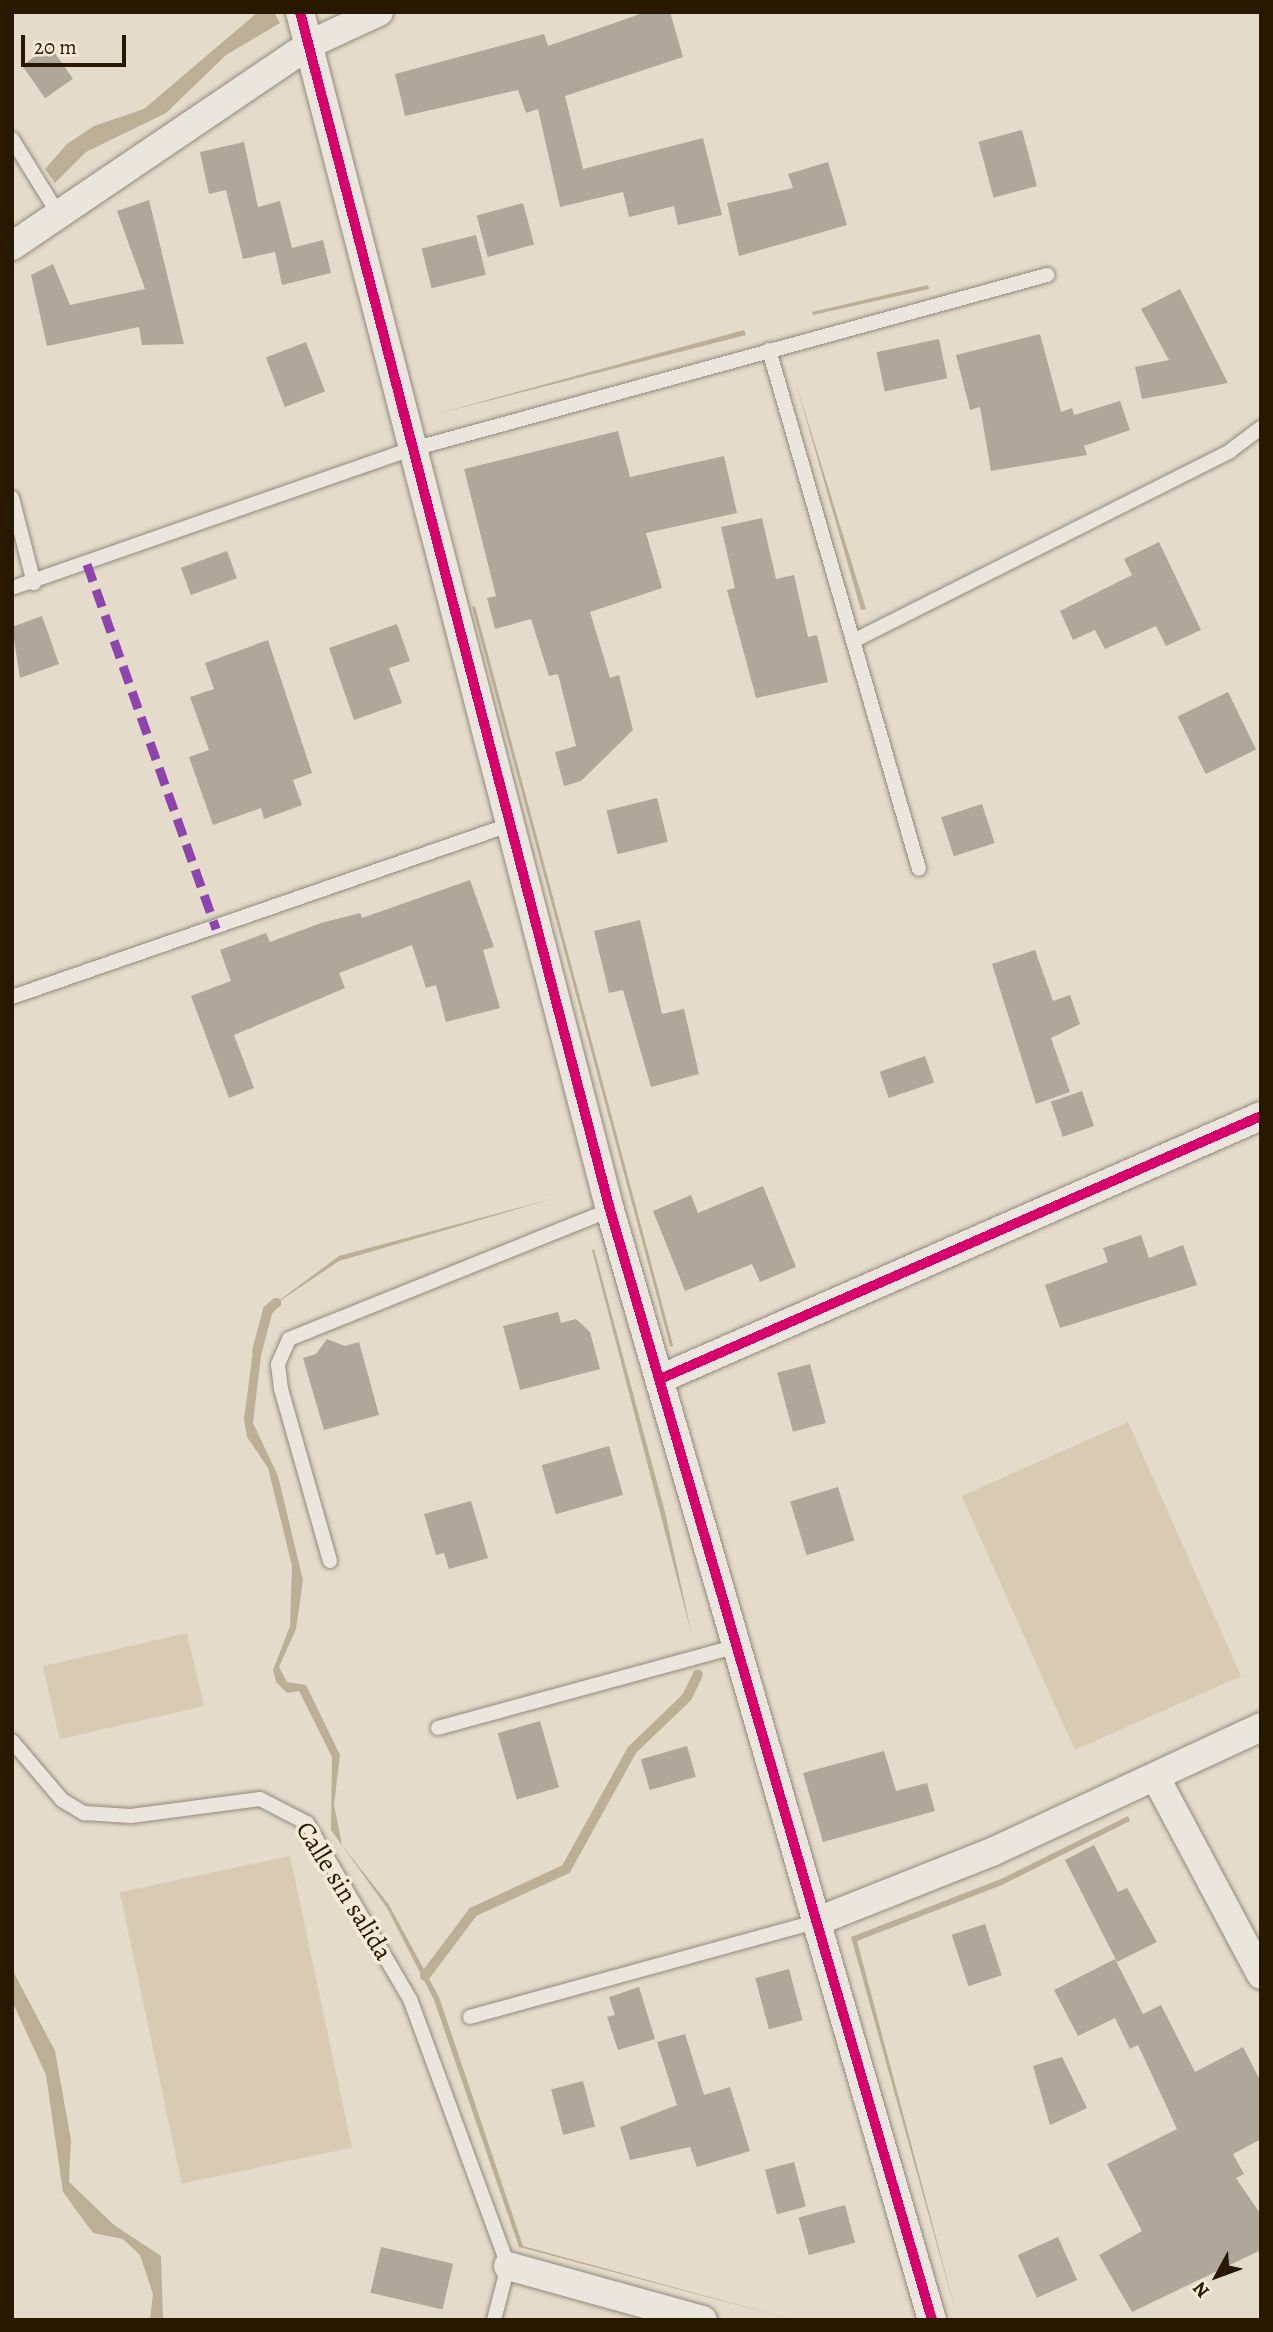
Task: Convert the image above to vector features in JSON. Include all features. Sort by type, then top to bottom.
[{"type":"street","points":[[12,246],[52,206],[305,26],[379,12]]},
{"type":"street","points":[[305,26],[409,450],[610,1210],[820,1920],[932,2320]]},
{"type":"street","points":[[660,1379],[1261,1116]]},
{"type":"street","points":[[820,1920],[1156,1778],[1261,1727]]},
{"type":"street","points":[[1156,1778],[1261,1975]]},
{"type":"street","points":[[508,2266],[703,2320]]},
{"type":"lane","points":[[12,139],[52,206]]},
{"type":"lane","points":[[12,588],[34,583],[409,450],[1047,275]]},
{"type":"lane","points":[[769,350],[919,869]]},
{"type":"lane","points":[[853,640],[1230,451],[1261,428]]},
{"type":"lane","points":[[12,498],[34,583]]},
{"type":"lane","points":[[12,997],[509,825]]},
{"type":"lane","points":[[330,1562],[281,1389],[278,1364],[289,1339],[610,1210]]},
{"type":"lane","points":[[438,1728],[738,1646]]},
{"type":"lane","name":"Calle sin salida","points":[[12,1741],[62,1800],[85,1813],[131,1815],[260,1798],[307,1823],[410,2000],[508,2266]]},
{"type":"lane","points":[[470,2017],[820,1920]]},
{"type":"lane","points":[[495,2320],[508,2266]]},
{"type":"shaded area","points":[[258,12],[274,12],[280,23],[226,55],[166,113],[86,152],[55,183],[45,169],[67,144],[94,126],[144,109]]},
{"type":"shaded area","points":[[928,285],[929,289],[813,315],[812,312]]},
{"type":"shaded area","points":[[744,330],[746,335],[436,414]]},
{"type":"shaded area","points":[[795,380],[866,609],[861,610]]},
{"type":"shaded area","points":[[475,606],[673,1346],[670,1347],[472,607]]},
{"type":"shaded area","points":[[555,1198],[339,1261],[262,1313],[339,1256]]},
{"type":"shaded area","points":[[594,1249],[665,1512],[692,1636],[592,1250]]},
{"type":"shaded area","points":[[263,1339],[253,1423],[278,1476],[303,1580],[296,1629],[279,1667],[287,1682],[306,1685],[340,1755],[334,1805],[342,1845],[389,1905],[439,1997],[523,2246],[794,2320],[519,2247],[434,2000],[387,1908],[331,1830],[332,1757],[299,1691],[287,1693],[276,1682],[273,1670],[290,1626],[292,1566],[268,1468],[247,1437],[244,1419],[253,1351],[256,1340]]},
{"type":"shaded area","points":[[1128,1422],[1241,1676],[1075,1750],[962,1496]]},
{"type":"shaded area","points":[[187,1633],[204,1706],[60,1739],[43,1666]]},
{"type":"shaded area","points":[[1128,1816],[1130,1821],[1002,1885],[857,1941],[958,2320],[851,1937],[1001,1879]]},
{"type":"shaded area","points":[[290,1856],[352,2147],[182,2184],[120,1892]]},
{"type":"shaded area","points":[[12,1969],[55,2051],[71,2140],[69,2182],[114,2225],[161,2256],[163,2320],[150,2320],[153,2294],[140,2255],[123,2239],[93,2233],[63,2192],[46,2075],[12,2001]]},
{"type":"building","points":[[646,12],[670,12],[683,57],[565,96],[583,169],[703,138],[722,215],[678,225],[674,206],[629,217],[623,192],[560,207],[538,109],[526,113],[518,90],[405,116],[395,74],[544,34],[548,46]]},
{"type":"building","points":[[50,46],[73,79],[45,98],[22,66]]},
{"type":"building","points":[[1022,130],[1037,186],[994,198],[979,142]]},
{"type":"building","points":[[244,142],[258,207],[280,201],[292,248],[323,240],[331,273],[282,285],[275,252],[243,259],[226,190],[209,194],[200,152]]},
{"type":"building","points":[[828,162],[847,225],[739,256],[727,203],[793,188],[788,174]]},
{"type":"building","points":[[149,200],[184,344],[142,345],[139,327],[47,346],[31,275],[53,264],[70,305],[145,289],[117,211]]},
{"type":"building","points":[[523,203],[534,245],[488,257],[477,215]]},
{"type":"building","points":[[476,235],[486,275],[432,288],[422,249]]},
{"type":"building","points":[[1180,289],[1228,383],[1142,399],[1135,367],[1169,360],[1141,309]]},
{"type":"building","points":[[1040,334],[1061,412],[1072,408],[1074,415],[1120,401],[1130,430],[1084,446],[1087,455],[991,471],[980,407],[970,410],[956,355]]},
{"type":"building","points":[[939,339],[947,378],[885,391],[876,352]]},
{"type":"building","points":[[306,342],[325,391],[285,407],[266,357]]},
{"type":"building","points":[[618,431],[630,477],[724,456],[737,513],[646,533],[662,588],[590,612],[610,678],[619,675],[633,730],[581,781],[564,786],[555,752],[576,746],[558,674],[549,676],[531,619],[495,629],[487,598],[496,596],[464,469]]},
{"type":"building","points":[[762,518],[776,579],[794,575],[808,637],[817,635],[828,682],[756,698],[727,590],[735,588],[721,527]]},
{"type":"building","points":[[1159,542],[1201,630],[1166,646],[1156,626],[1105,649],[1095,630],[1073,640],[1060,611],[1132,575],[1124,559]]},
{"type":"building","points":[[227,551],[237,578],[191,595],[181,568]]},
{"type":"building","points":[[42,616],[59,664],[20,678],[12,627]]},
{"type":"building","points":[[397,624],[410,661],[389,668],[402,703],[354,720],[329,648]]},
{"type":"building","points":[[268,640],[312,773],[293,780],[302,805],[264,819],[261,808],[213,825],[189,757],[209,750],[190,697],[214,689],[205,663]]},
{"type":"building","points":[[1228,692],[1256,750],[1206,774],[1178,717]]},
{"type":"building","points":[[657,798],[668,842],[617,854],[607,811]]},
{"type":"building","points":[[982,804],[995,843],[954,856],[941,817]]},
{"type":"building","points":[[470,880],[494,947],[483,950],[500,1008],[446,1022],[436,985],[426,988],[412,945],[339,973],[345,988],[234,1035],[254,1088],[229,1098],[191,996],[231,981],[220,950],[266,933],[270,942],[321,923],[360,913],[362,918]]},
{"type":"building","points":[[640,920],[662,1014],[684,1009],[699,1074],[651,1087],[623,990],[609,993],[594,931]]},
{"type":"building","points":[[1035,950],[1053,1001],[1070,995],[1080,1024],[1051,1038],[1070,1092],[1036,1104],[992,964]]},
{"type":"building","points":[[925,1056],[934,1082],[889,1098],[880,1072]]},
{"type":"building","points":[[1082,1091],[1094,1126],[1063,1137],[1051,1102]]},
{"type":"building","points":[[763,1186],[796,1267],[760,1282],[752,1264],[685,1291],[653,1211],[691,1195],[698,1213]]},
{"type":"building","points":[[1141,1235],[1149,1258],[1183,1245],[1197,1285],[1060,1328],[1045,1285],[1108,1262],[1103,1248]]},
{"type":"building","points":[[558,1312],[561,1323],[576,1319],[590,1332],[600,1369],[520,1390],[503,1326]]},
{"type":"building","points":[[327,1339],[345,1346],[359,1342],[379,1415],[324,1430],[303,1358],[316,1354]]},
{"type":"building","points":[[810,1364],[826,1423],[793,1432],[777,1373]]},
{"type":"building","points":[[609,1446],[623,1495],[556,1514],[542,1465]]},
{"type":"building","points":[[838,1487],[854,1541],[807,1555],[790,1502]]},
{"type":"building","points":[[471,1501],[488,1558],[449,1569],[444,1553],[436,1555],[424,1514]]},
{"type":"building","points":[[540,1721],[559,1787],[517,1799],[498,1733]]},
{"type":"building","points":[[687,1746],[696,1777],[650,1790],[641,1759]]},
{"type":"building","points":[[884,1751],[896,1791],[927,1783],[935,1811],[823,1842],[803,1773]]},
{"type":"building","points":[[1094,1845],[1118,1892],[1127,1888],[1157,1942],[1117,1962],[1065,1860]]},
{"type":"building","points":[[985,1924],[1002,1975],[968,1986],[952,1935]]},
{"type":"building","points":[[1115,1959],[1143,2014],[1161,2005],[1195,2072],[1243,2047],[1261,2082],[1261,2139],[1233,2154],[1244,2174],[1236,2178],[1261,2215],[1261,2250],[1132,2312],[1099,2255],[1142,2231],[1107,2164],[1177,2129],[1138,2045],[1130,2049],[1115,2018],[1078,2036],[1054,1990]]},
{"type":"building","points":[[789,1969],[803,2020],[769,2029],[755,1978]]},
{"type":"building","points":[[639,1987],[655,2039],[618,2050],[607,2017],[615,2015],[609,1997]]},
{"type":"building","points":[[685,2034],[704,2095],[730,2087],[750,2151],[697,2167],[690,2147],[630,2160],[620,2127],[677,2105],[657,2042]]},
{"type":"building","points":[[1062,2057],[1087,2108],[1050,2125],[1033,2066]]},
{"type":"building","points":[[583,2081],[595,2126],[563,2135],[551,2090]]},
{"type":"building","points":[[794,2162],[806,2206],[777,2214],[765,2170]]},
{"type":"building","points":[[845,2205],[855,2243],[809,2255],[799,2217]]},
{"type":"building","points":[[1058,2237],[1077,2280],[1037,2298],[1018,2255]]},
{"type":"building","points":[[381,2247],[453,2264],[443,2309],[370,2293]]},
{"type":"waterway","points":[[257,1351],[268,1310],[276,1303]]},
{"type":"waterway","points":[[425,1976],[473,1912],[566,1869],[632,1750],[687,1697],[698,1674]]},
{"type":"marked path","points":[[87,564],[216,929]]},
{"type":"cycle path","points":[[300,12],[610,1210],[932,2320]]},
{"type":"cycle path","points":[[660,1379],[1261,1116]]}]
